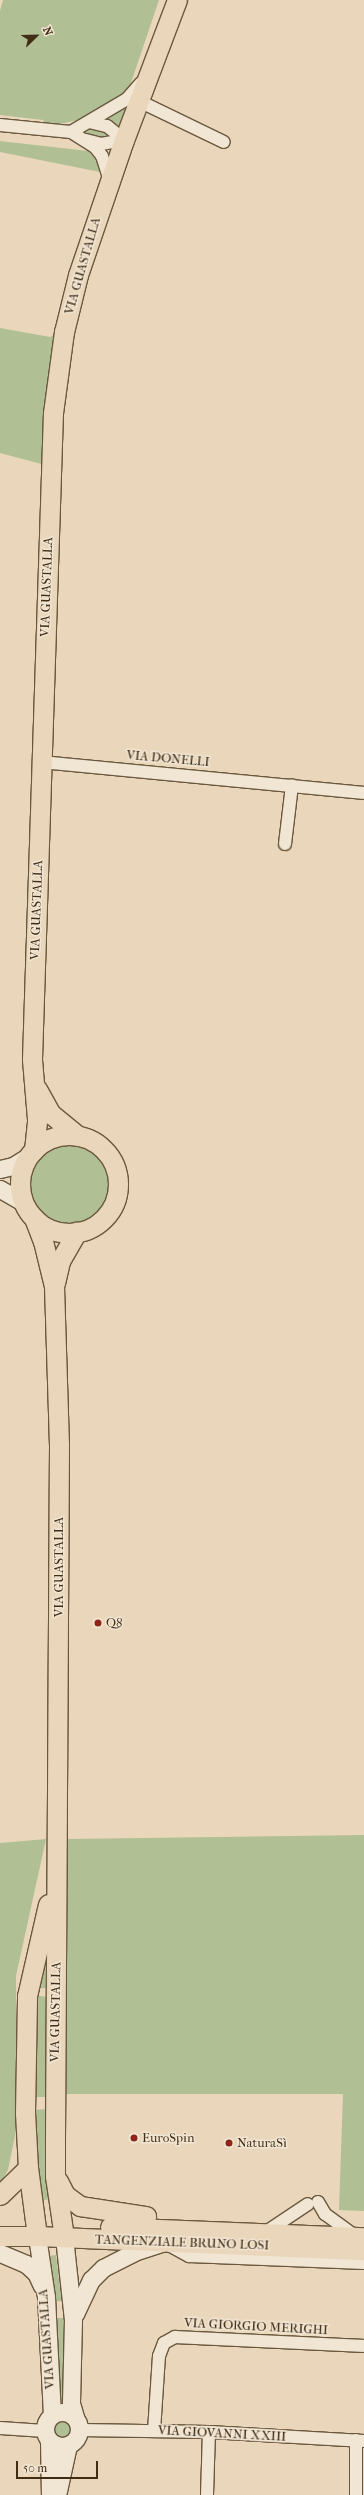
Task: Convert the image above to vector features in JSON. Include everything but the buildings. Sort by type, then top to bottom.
[{"type":"main road","name":"VIA GUASTALLA","points":[[31,1153],[37,1119],[32,1059],[53,413],[64,332],[92,231],[124,140],[177,0]]},
{"type":"main road","name":"VIA GUASTALLA","points":[[34,1085],[51,1114],[78,1136]]},
{"type":"main road","points":[[78,1136],[92,1141],[109,1156],[118,1177],[118,1192],[113,1206],[104,1219],[92,1228],[77,1232],[62,1233],[46,1228],[29,1211],[20,1187],[22,1171],[31,1153],[54,1137],[78,1136]]},
{"type":"main road","name":"VIA GUASTALLA","points":[[29,1211],[43,1241],[54,1286],[59,1445],[55,2176],[63,2231]]},
{"type":"main road","name":"VIA GUASTALLA","points":[[54,1286],[60,1261],[77,1232]]},
{"type":"main road","name":"VIA GUASTALLA","points":[[37,2229],[28,2168],[25,2103],[26,1996],[46,1920],[57,1847]]},
{"type":"main road","points":[[26,1996],[47,1992],[56,1994]]},
{"type":"main road","points":[[25,2103],[55,2102]]},
{"type":"main road","points":[[0,2194],[28,2168]]},
{"type":"main road","name":"VIA GUASTALLA","points":[[55,2176],[65,2195],[85,2208],[180,2220],[219,2230]]},
{"type":"main road","name":"TANGENZIALE BRUNO LOSI","points":[[0,2223],[37,2229],[164,2242],[361,2241]]},
{"type":"main road","name":"TANGENZIALE BRUNO LOSI","points":[[0,2236],[37,2229]]},
{"type":"main road","name":"TANGENZIALE BRUNO LOSI","points":[[63,2231],[219,2230],[266,2232],[361,2241]]},
{"type":"street","points":[[71,132],[127,99],[149,74]]},
{"type":"street","points":[[139,101],[224,142]]},
{"type":"street","points":[[89,122],[107,126],[124,140]]},
{"type":"street","points":[[0,125],[71,132],[84,139],[102,144],[124,140]]},
{"type":"street","points":[[84,139],[102,156],[110,180]]},
{"type":"street","name":"VIA DONELLI","points":[[42,762],[364,793]]},
{"type":"street","points":[[285,844],[292,785]]},
{"type":"street","points":[[0,1169],[13,1166],[31,1153]]},
{"type":"street","points":[[0,1190],[29,1211]]},
{"type":"street","points":[[266,2232],[313,2203],[361,2241]]},
{"type":"street","name":"VIA GUASTALLA","points":[[37,2229],[46,2297],[52,2415]]},
{"type":"street","name":"VIA GUASTALLA","points":[[63,2231],[73,2320],[71,2403],[77,2423]]},
{"type":"street","points":[[73,2320],[82,2295],[90,2280],[103,2268],[134,2252],[164,2242],[189,2256],[364,2262]]},
{"type":"street","points":[[2,2254],[26,2264],[36,2273],[46,2297]]},
{"type":"street","name":"VIA GIORGIO MERIGHI","points":[[154,2431],[158,2356],[164,2343],[175,2337],[364,2346]]},
{"type":"street","points":[[0,2428],[47,2436],[58,2446],[68,2445],[76,2439],[77,2423],[66,2412],[52,2415],[46,2422],[47,2436],[50,2495]]},
{"type":"street","name":"VIA GIOVANNI XXIII","points":[[77,2423],[154,2431],[209,2432],[360,2441]]},
{"type":"street","points":[[207,2495],[209,2432]]},
{"type":"street","points":[[356,2495],[360,2441]]},
{"type":"street","points":[[57,2495],[68,2445]]},
{"type":"green space","points":[[3,0],[159,0],[130,86],[115,101],[87,118],[55,125],[45,124],[43,120],[0,115],[0,11]]},
{"type":"green space","points":[[126,106],[119,129],[106,120]]},
{"type":"green space","points":[[90,128],[98,128],[111,135],[109,140],[82,134]]},
{"type":"green space","points":[[0,141],[88,151],[97,161],[100,172],[0,152]]},
{"type":"green space","points":[[0,328],[50,337],[59,332],[49,466],[0,453]]},
{"type":"green space","points":[[69,1144],[84,1147],[97,1156],[106,1169],[109,1184],[106,1199],[97,1212],[84,1221],[69,1224],[54,1221],[41,1212],[32,1199],[29,1184],[32,1169],[41,1156],[54,1147]]},
{"type":"green space","points":[[364,1835],[364,2211],[339,2210],[343,2094],[65,2094],[67,1839]]},
{"type":"green space","points":[[46,1839],[16,1976],[17,2126],[8,2170],[0,2183],[0,1843]]},
{"type":"green space","points":[[48,1953],[51,1988],[35,1988],[44,1954]]},
{"type":"green space","points":[[39,1996],[50,1997],[50,2097],[30,2097],[34,1999]]},
{"type":"green space","points":[[48,2109],[52,2199],[42,2200],[37,2169],[37,2120],[33,2110]]},
{"type":"green space","points":[[56,2255],[62,2301],[53,2302],[47,2256]]},
{"type":"green space","points":[[54,2318],[65,2318],[65,2401],[54,2401]]},
{"type":"green space","points":[[63,2419],[70,2422],[73,2429],[70,2436],[63,2439],[56,2436],[53,2429],[56,2422]]},
{"type":"place","name":"Q8","points":[[98,1623]]},
{"type":"place","name":"EuroSpin","points":[[134,2138]]},
{"type":"place","name":"NaturaSì","points":[[229,2143]]}]
